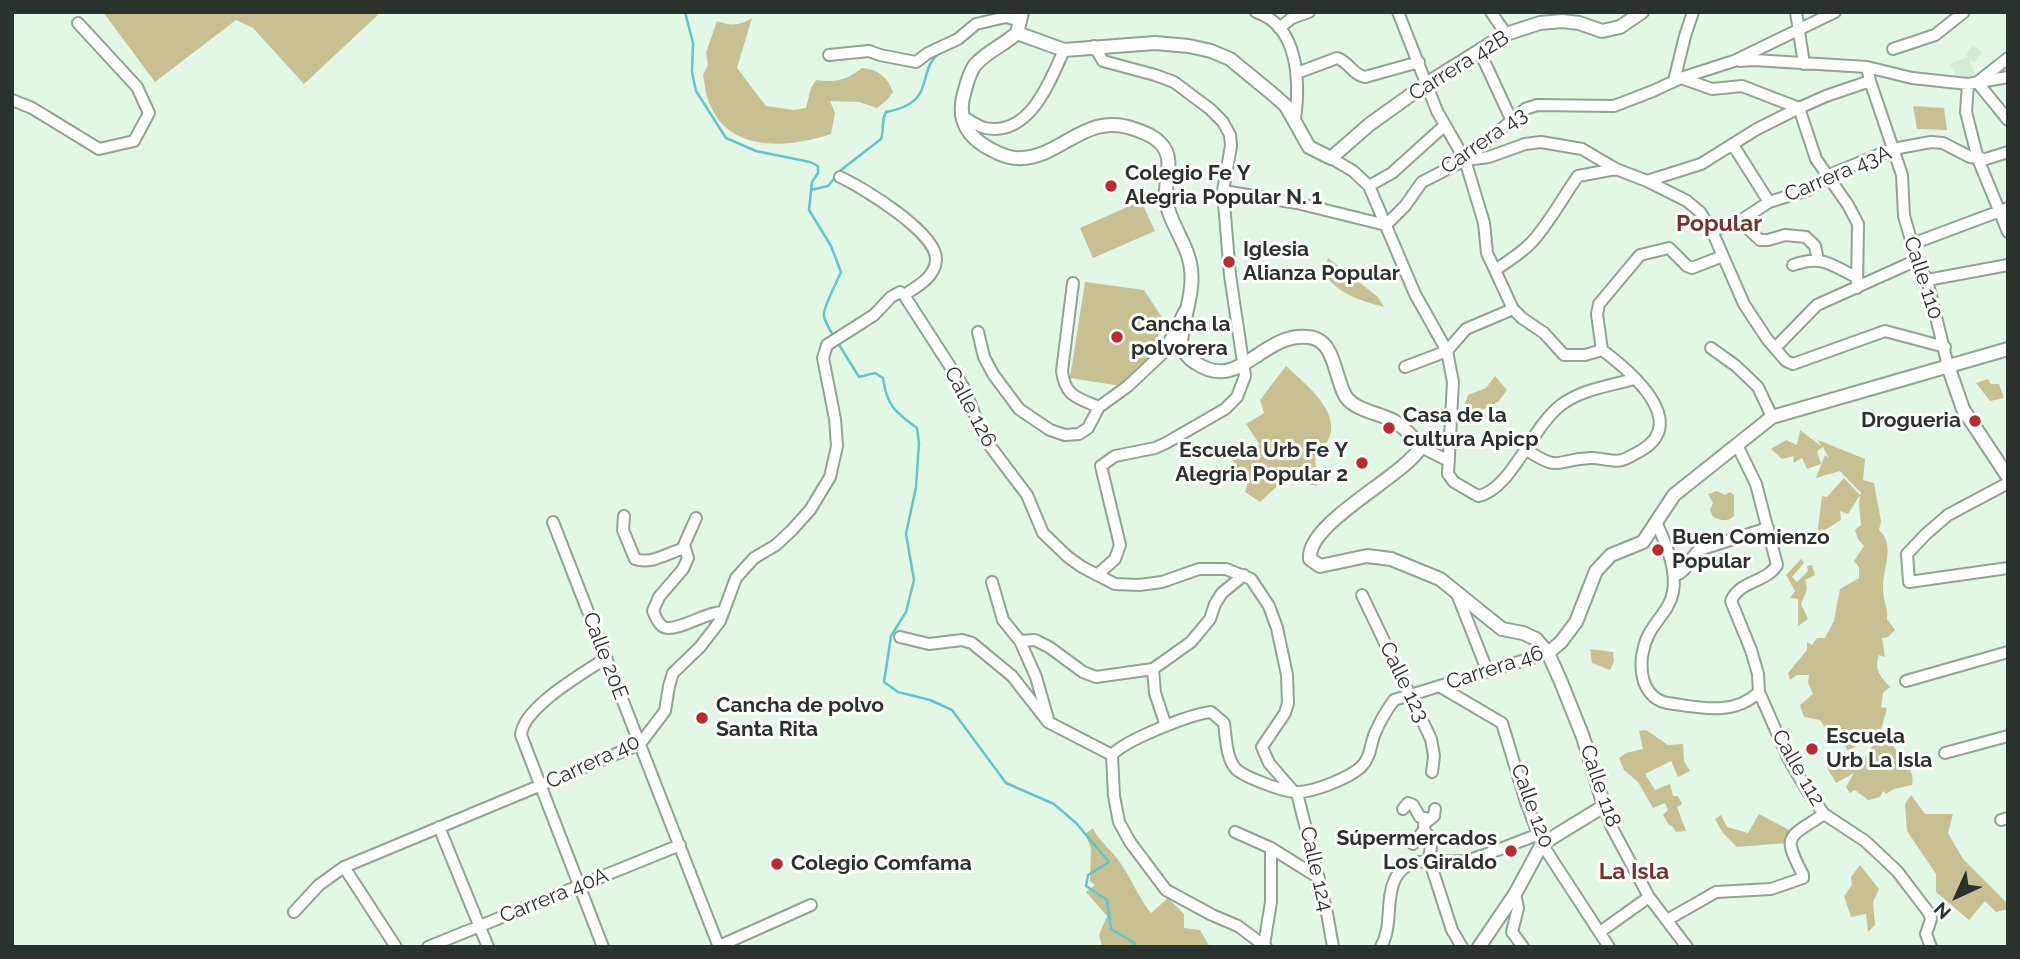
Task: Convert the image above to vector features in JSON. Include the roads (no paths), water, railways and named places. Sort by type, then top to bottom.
[{"type":"street","points":[[1255,12],[1265,15],[1279,28],[1288,42],[1297,73],[1298,92],[1294,119]]},
{"type":"street","points":[[1279,28],[1292,18],[1309,12]]},
{"type":"street","points":[[1398,12],[1444,125],[1465,160],[1484,223],[1487,253],[1513,309],[1544,333],[1564,355],[1585,355],[1602,350]]},
{"type":"street","points":[[1491,12],[1506,34]]},
{"type":"street","name":"Carrera 42B","points":[[1331,158],[1370,124],[1426,83],[1506,34],[1541,23],[1578,18],[1602,31],[1620,27],[1642,12]]},
{"type":"street","points":[[1693,12],[1685,36],[1677,80],[1712,89],[1742,86],[1799,108]]},
{"type":"street","points":[[1796,12],[1804,64]]},
{"type":"street","name":"Carrera 43","points":[[1386,225],[1405,206],[1422,182],[1465,160],[1525,108],[1537,105],[1614,106],[1677,80],[1734,61],[1835,12]]},
{"type":"street","points":[[1893,49],[1935,35],[1964,12]]},
{"type":"street","points":[[829,55],[869,51],[916,62],[928,53],[958,39],[976,24],[1006,17],[1020,22],[1064,50],[1155,43],[1188,46],[1230,59],[1286,106],[1309,147],[1353,171],[1369,186],[1415,294],[1447,351],[1453,382],[1448,474],[1454,482],[1478,496],[1488,494],[1503,482],[1539,428],[1562,404],[1589,390],[1633,379]]},
{"type":"street","points":[[1020,22],[974,66],[962,98],[961,115],[966,130],[980,144],[1004,156],[1023,158],[1041,153],[1104,125],[1126,125],[1162,144],[1168,156],[1166,201],[1185,242],[1191,266],[1188,303],[1182,331],[1183,351],[1196,363],[1216,372],[1244,366],[1266,347],[1284,339],[1311,337],[1323,343],[1331,355],[1340,385],[1348,400],[1396,422],[1421,447],[1449,461]]},
{"type":"street","points":[[12,100],[32,108],[99,149],[134,141],[149,113],[137,87],[78,23]]},
{"type":"street","points":[[1094,46],[1103,61],[1174,82],[1223,122],[1230,135],[1231,146],[1223,191],[1230,275],[1245,376],[1237,397],[1225,409],[1167,443],[1115,456],[1101,466],[1120,545],[1115,559],[1097,575],[1115,584],[1139,585],[1162,582],[1199,569],[1226,569],[1244,575]]},
{"type":"street","points":[[961,115],[982,127],[1009,127],[1026,116],[1046,89],[1064,50]]},
{"type":"street","points":[[1479,50],[1511,118]]},
{"type":"street","points":[[1297,73],[1337,58],[1358,76],[1365,77],[1419,62]]},
{"type":"street","points":[[2008,58],[1972,83],[1966,112],[1978,159],[2003,210],[2008,232]]},
{"type":"street","points":[[1734,61],[1867,67],[1912,78],[1972,83],[2008,77]]},
{"type":"street","name":"Calle 110","points":[[1867,67],[1902,174],[1904,216],[1917,260],[1927,280],[1948,366],[1963,409],[2007,474]]},
{"type":"street","points":[[1647,181],[1701,164],[1757,129],[1799,108],[1870,81]]},
{"type":"street","points":[[1972,83],[2008,120]]},
{"type":"street","points":[[1799,108],[1810,146],[1857,224],[1856,282]]},
{"type":"street","points":[[1369,186],[1392,173],[1444,125]]},
{"type":"street","points":[[1465,160],[1489,157],[1525,144],[1542,142],[1583,149],[1616,169],[1687,201],[1700,212],[1712,231],[1744,303],[1786,361],[1793,364],[1885,331],[1945,347]]},
{"type":"street","name":"Carrera 43A","points":[[1712,231],[1740,221],[1769,202],[1808,190],[1827,176],[1893,149],[1926,142],[1943,143],[1970,158],[1978,159]]},
{"type":"street","points":[[1733,145],[1769,202]]},
{"type":"street","points":[[1978,159],[1999,157],[2008,152]]},
{"type":"street","points":[[1495,270],[1528,246],[1543,230],[1578,176],[1616,169]]},
{"type":"street","points":[[840,177],[888,205],[934,249],[936,260],[928,278],[904,295]]},
{"type":"street","points":[[1223,191],[1297,203],[1386,225]]},
{"type":"street","points":[[1912,244],[2003,210]]},
{"type":"street","points":[[1740,221],[1760,240],[1769,240],[1785,234],[1806,237],[1815,246],[1818,260]]},
{"type":"street","points":[[1525,449],[1549,464],[1557,465],[1580,458],[1621,461],[1653,443],[1659,432],[1661,418],[1652,399],[1602,350],[1597,314],[1599,304],[1640,255],[1669,248],[1692,268],[1723,256]]},
{"type":"street","points":[[1793,265],[1809,259],[1818,260],[1856,282]]},
{"type":"street","points":[[1776,348],[1817,305],[1856,282],[1917,260]]},
{"type":"street","points":[[1927,280],[2008,265]]},
{"type":"street","points":[[1073,283],[1062,371],[1063,383],[1068,392],[1099,407]]},
{"type":"street","name":"Carrera 40","points":[[294,912],[319,885],[344,867],[640,744],[666,710],[668,686],[673,673],[710,635],[743,568],[792,530],[810,510],[830,477],[837,446],[835,419],[823,358],[827,345],[874,315],[891,297],[900,292],[904,295]]},
{"type":"street","name":"Calle 126","points":[[904,295],[964,388],[984,438],[1027,495],[1044,533],[1068,557],[1097,575]]},
{"type":"street","points":[[978,332],[984,356],[1003,390],[1018,409],[1050,430],[1065,435],[1079,434],[1088,428],[1099,407],[1128,386],[1164,352],[1188,303]]},
{"type":"street","points":[[1405,367],[1447,351],[1466,329],[1513,309]]},
{"type":"street","points":[[1711,348],[1736,366],[1758,387],[1772,417]]},
{"type":"street","name":"Carrera 46","points":[[1296,792],[1345,778],[1362,766],[1370,754],[1373,737],[1381,719],[1394,700],[1548,653],[1561,642],[1576,622],[1596,571],[1611,555],[1643,542],[1674,495],[1772,417],[2008,349]]},
{"type":"street","points":[[1674,576],[1687,569],[1699,550],[1768,528],[1756,484],[1737,445]]},
{"type":"street","points":[[1421,447],[1321,533],[1309,551],[1310,559],[1320,566],[1367,556],[1391,559],[1440,579],[1502,629],[1536,639],[1548,653]]},
{"type":"street","points":[[2007,474],[1948,515],[1907,554],[1909,582],[2008,568]]},
{"type":"street","points":[[624,516],[623,530],[635,559],[645,561],[685,548]]},
{"type":"street","points":[[696,518],[685,548],[688,558],[683,569],[654,604],[653,611],[660,624],[668,629],[713,611],[723,612]]},
{"type":"street","name":"Calle 20E","points":[[553,522],[719,947]]},
{"type":"street","points":[[1657,524],[1674,576],[1673,595],[1646,641],[1642,675],[1650,694],[1659,701],[1725,709],[1750,699],[1759,692]]},
{"type":"street","name":"Calle 112","points":[[1768,528],[1777,565],[1774,570],[1735,590],[1731,601],[1751,650],[1758,674],[1759,692],[1788,758],[1824,814],[1865,841],[1897,871],[1929,913],[1931,919],[1926,934],[1931,947]]},
{"type":"street","points":[[1020,641],[1035,640],[1083,672],[1096,677],[1153,669],[1191,642],[1210,619],[1222,593],[1244,575]]},
{"type":"street","name":"Calle 124","points":[[1244,575],[1251,579],[1269,606],[1283,647],[1287,675],[1288,703],[1285,713],[1262,747],[1269,763],[1296,792],[1319,878],[1333,947]]},
{"type":"street","points":[[992,583],[1003,620],[1020,641],[1036,677],[1048,722]]},
{"type":"street","points":[[1457,594],[1487,670]]},
{"type":"street","name":"Calle 123","points":[[1362,595],[1431,739],[1434,755],[1432,772]]},
{"type":"street","points":[[900,637],[929,644],[956,640],[972,643],[1012,677],[1048,722],[1112,755]]},
{"type":"street","points":[[1906,681],[2008,652]]},
{"type":"street","name":"Calle 118","points":[[1548,653],[1583,737],[1611,826],[1649,897],[1687,947]]},
{"type":"street","points":[[603,947],[524,744],[522,727],[535,710],[606,658]]},
{"type":"street","points":[[1153,669],[1154,694],[1166,726]]},
{"type":"street","name":"Calle 120","points":[[1439,686],[1502,723],[1526,802],[1541,839],[1609,947]]},
{"type":"street","points":[[1112,755],[1124,746],[1166,726],[1199,713],[1211,712],[1224,723],[1232,763],[1245,776],[1296,792]]},
{"type":"street","points":[[1945,753],[2008,736]]},
{"type":"street","points":[[1112,755],[1119,822],[1130,842],[1166,890],[1238,926],[1265,946],[1271,902],[1271,848]]},
{"type":"street","points":[[1403,809],[1408,803],[1413,805],[1420,817],[1430,820]]},
{"type":"street","points":[[1381,947],[1388,928],[1391,890],[1396,876],[1413,864],[1429,859],[1466,861],[1541,839],[1604,806]]},
{"type":"street","points":[[1667,920],[1716,892],[1771,889],[1803,878],[1804,875],[1789,848],[1789,841],[1793,835],[1824,814]]},
{"type":"street","points":[[1413,844],[1430,820]]},
{"type":"street","points":[[1430,820],[1432,840],[1429,859],[1452,930],[1462,947]]},
{"type":"street","points":[[439,827],[488,947]]},
{"type":"street","points":[[1235,832],[1271,848],[1319,878]]},
{"type":"street","points":[[1479,947],[1516,894],[1541,839]]},
{"type":"street","name":"Carrera 40A","points":[[428,947],[680,845]]},
{"type":"street","points":[[344,867],[396,947]]},
{"type":"street","points":[[1516,894],[1518,908],[1512,932],[1523,947]]},
{"type":"street","points":[[1600,932],[1649,897]]},
{"type":"street","points":[[719,947],[811,905]]},
{"type":"waterway","points":[[685,12],[693,43],[692,72],[696,91],[726,138],[756,151],[818,166],[818,173],[812,182],[809,210],[831,246],[841,272],[824,313],[834,337]]},
{"type":"waterway","points":[[811,190],[828,186],[841,170],[881,139],[886,112],[914,101],[924,85],[933,59],[941,52]]},
{"type":"waterway","points":[[838,343],[859,377],[875,373],[883,378],[889,402],[917,428],[919,443],[916,487],[906,534],[914,580],[906,612],[891,636],[884,682],[898,692],[930,700],[952,710],[1006,783],[1054,804],[1076,823],[1109,862],[1088,875],[1086,886],[1107,900],[1111,929],[1137,947]]},
{"type":"place","name":"Colegio Fe Y Alegria Popular N. 1","points":[[1111,186]]},
{"type":"place","name":"Iglesia Alianza Popular","points":[[1229,262]]},
{"type":"place","name":"Cancha la polvorera","points":[[1117,337]]},
{"type":"place","name":"Drogueria","points":[[1975,421]]},
{"type":"place","name":"Casa de la cultura Apicp","points":[[1389,428]]},
{"type":"place","name":"Escuela Urb Fe Y Alegria Popular 2","points":[[1362,463]]},
{"type":"place","name":"Buen Comienzo Popular","points":[[1658,550]]},
{"type":"place","name":"Cancha de polvo Santa Rita","points":[[702,718]]},
{"type":"place","name":"Escuela Urb La Isla","points":[[1812,749]]},
{"type":"place","name":"Súpermercados Los Giraldo","points":[[1511,851]]},
{"type":"place","name":"Colegio Comfama","points":[[777,864]]},
{"type":"district","name":"Popular","points":[[1719,224]]},
{"type":"district","name":"La Isla","points":[[1634,872]]}]
